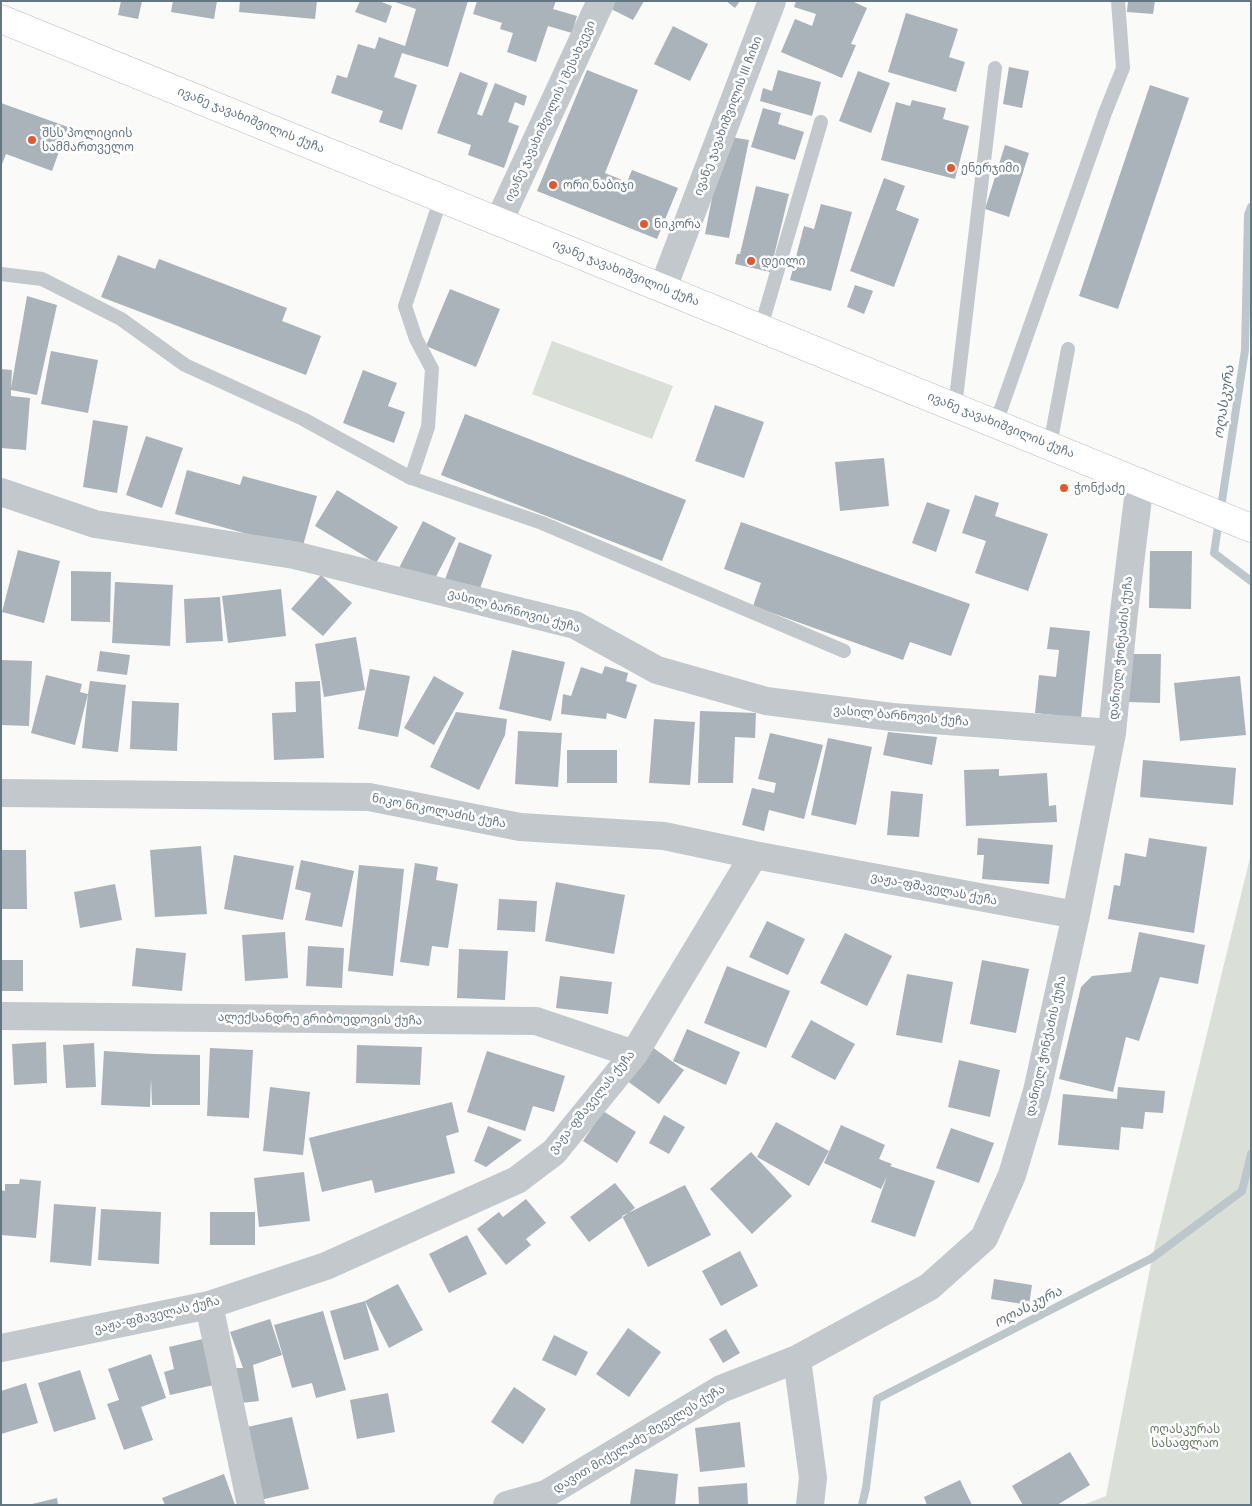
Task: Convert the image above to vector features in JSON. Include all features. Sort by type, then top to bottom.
[{"type":"main road","name":"ივანე ჯავახიშვილის ქუჩა","points":[[1,18],[1251,528]]},
{"type":"street","name":"ივანე ჯავახიშვილის I შესახვევი","points":[[499,221],[601,1]]},
{"type":"street","name":"ივანე ჯავახიშვილის III ჩიხი","points":[[663,288],[772,1]]},
{"type":"street","name":"დანიელ ჭონქაძის ქუჩა","points":[[797,1359],[929,1287],[984,1238],[1012,1175],[1037,1091],[1076,915],[1112,733],[1140,482]]},
{"type":"street","name":"ვასილ ბარნოვის ქუჩა","points":[[1,492],[95,524],[294,554],[575,625],[657,670],[766,701],[892,717],[1112,733]]},
{"type":"street","name":"ნიკო ნიკოლაძის ქუჩა","points":[[1,793],[369,797],[520,828],[664,836],[754,854]]},
{"type":"street","name":"ვაჟა-ფშაველას ქუჩა","points":[[1,1348],[209,1305],[326,1266],[517,1180],[554,1152],[634,1054],[754,854],[1076,915]]},
{"type":"street","name":"ალექსანდრე გრიბოედოვის ქუჩა","points":[[1,1016],[536,1021],[634,1054]]},
{"type":"street","points":[[209,1305],[251,1505]]},
{"type":"street","name":"დავით მიქელაძე-მეველეს ქუჩა","points":[[507,1505],[546,1494],[721,1389],[797,1359]]},
{"type":"street","points":[[797,1359],[814,1478],[810,1505]]},
{"type":"lane","points":[[996,423],[1123,68],[1118,1]]},
{"type":"lane","points":[[955,407],[996,68]]},
{"type":"lane","points":[[761,327],[821,122]]},
{"type":"lane","points":[[411,478],[428,427],[432,369],[416,339],[405,306],[441,198]]},
{"type":"lane","points":[[1,274],[42,279],[121,319],[185,365],[303,419],[411,478],[542,523],[844,651]]},
{"type":"lane","points":[[1050,446],[1068,348]]},
{"type":"green space","points":[[552,341],[673,386],[652,439],[532,394]]},
{"type":"green space","name":"ოღასკურას სასაფლაო","points":[[1251,854],[1251,1505],[1083,1505],[1106,1496],[1152,1258]]},
{"type":"building","points":[[121,1],[142,1],[138,19],[118,15]]},
{"type":"building","points":[[173,1],[217,1],[214,19],[171,12]]},
{"type":"building","points":[[240,1],[317,1],[315,19],[239,12]]},
{"type":"building","points":[[360,1],[379,1],[392,6],[386,23],[355,12]]},
{"type":"building","points":[[392,1],[468,1],[448,67],[402,53],[394,77],[417,85],[402,130],[379,122],[383,111],[331,93],[337,75],[347,78],[358,44],[375,49],[379,37],[405,46],[416,9]]},
{"type":"building","points":[[477,1],[556,1],[553,9],[577,16],[572,33],[548,26],[536,62],[507,52],[513,33],[500,29],[502,23],[473,14]]},
{"type":"building","points":[[615,1],[644,1],[633,20],[611,9]]},
{"type":"building","points":[[726,1],[740,1],[735,8]]},
{"type":"building","points":[[796,1],[852,1],[867,8],[851,44],[856,45],[842,78],[781,52],[795,19],[812,26],[816,14],[794,7]]},
{"type":"building","points":[[1128,1],[1155,1],[1153,14],[1127,12]]},
{"type":"building","points":[[906,13],[958,29],[949,57],[965,62],[956,92],[888,72]]},
{"type":"building","points":[[673,26],[708,44],[690,81],[654,64]]},
{"type":"building","points":[[1009,67],[1029,71],[1022,108],[1003,104]]},
{"type":"building","points":[[587,70],[638,90],[605,173],[627,182],[632,170],[678,188],[657,239],[537,191]]},
{"type":"building","points":[[778,70],[821,82],[812,116],[760,101],[763,88],[772,91]]},
{"type":"building","points":[[858,71],[890,83],[871,133],[839,121]]},
{"type":"building","points":[[460,72],[488,83],[477,114],[482,116],[495,83],[527,96],[524,106],[515,102],[508,122],[519,126],[504,168],[468,155],[471,145],[437,133]]},
{"type":"building","points":[[1150,85],[1189,98],[1118,309],[1079,296]]},
{"type":"building","points":[[912,100],[946,108],[943,119],[969,126],[955,179],[881,160],[896,102],[910,106]]},
{"type":"building","name":"შსს პოლიციის სამმართველო","points":[[1,103],[68,127],[52,171],[6,154],[1,167]]},
{"type":"building","points":[[763,108],[781,113],[778,124],[804,132],[795,160],[751,147]]},
{"type":"building","points":[[724,136],[749,140],[729,238],[705,234]]},
{"type":"building","points":[[1005,145],[1029,153],[1009,217],[985,209]]},
{"type":"building","points":[[884,178],[905,186],[896,210],[919,219],[894,287],[850,271]]},
{"type":"building","points":[[756,186],[789,194],[770,272],[735,264],[737,254],[740,254]]},
{"type":"building","points":[[821,204],[852,212],[831,291],[790,280],[804,226],[814,229]]},
{"type":"building","points":[[118,255],[155,269],[159,259],[287,308],[282,321],[321,336],[306,375],[101,297]]},
{"type":"building","points":[[855,285],[873,291],[864,314],[847,307]]},
{"type":"building","points":[[450,289],[500,309],[476,367],[426,346]]},
{"type":"building","points":[[27,296],[57,305],[37,395],[11,390],[11,396],[30,398],[26,450],[1,448],[1,369],[12,370],[11,388]]},
{"type":"building","points":[[51,351],[98,360],[88,413],[41,404]]},
{"type":"building","points":[[363,370],[397,383],[388,406],[405,412],[394,443],[343,423]]},
{"type":"building","points":[[715,405],[764,422],[744,478],[695,461]]},
{"type":"building","points":[[465,414],[686,500],[662,561],[441,475]]},
{"type":"building","points":[[93,420],[128,426],[117,493],[83,487]]},
{"type":"building","points":[[146,436],[183,448],[162,508],[126,495]]},
{"type":"building","points":[[884,458],[889,506],[840,511],[835,462]]},
{"type":"building","points":[[187,470],[240,485],[243,476],[317,496],[302,549],[175,514]]},
{"type":"building","points":[[337,490],[398,527],[376,563],[315,526]]},
{"type":"building","points":[[975,495],[999,503],[995,516],[1048,534],[1028,591],[975,573],[986,541],[962,533]]},
{"type":"building","points":[[927,502],[950,510],[936,552],[912,543]]},
{"type":"building","points":[[423,521],[456,538],[430,588],[397,572]]},
{"type":"building","points":[[741,522],[970,604],[951,656],[910,642],[903,660],[753,606],[761,583],[724,569]]},
{"type":"building","points":[[459,542],[492,555],[478,594],[444,582]]},
{"type":"building","points":[[18,550],[60,561],[44,623],[2,612]]},
{"type":"building","points":[[1150,551],[1192,551],[1191,609],[1149,608]]},
{"type":"building","points":[[71,571],[111,572],[110,622],[71,621]]},
{"type":"building","points":[[321,575],[352,603],[323,636],[291,609]]},
{"type":"building","points":[[115,582],[173,585],[170,646],[112,643]]},
{"type":"building","points":[[281,589],[286,636],[228,643],[222,596]]},
{"type":"building","points":[[220,597],[223,641],[186,643],[184,599]]},
{"type":"building","points":[[1050,627],[1090,631],[1081,718],[1035,713],[1039,675],[1056,677],[1059,650],[1047,649]]},
{"type":"building","points":[[356,637],[365,690],[324,697],[315,644]]},
{"type":"building","points":[[512,650],[565,662],[551,721],[499,709]]},
{"type":"building","points":[[100,651],[130,655],[127,675],[97,671]]},
{"type":"building","points":[[1128,654],[1161,654],[1160,703],[1128,702]]},
{"type":"building","points":[[1,660],[32,661],[29,726],[1,725]]},
{"type":"building","points":[[605,666],[628,673],[626,681],[637,685],[626,719],[607,713],[606,719],[561,714],[563,694],[571,696],[581,667],[602,674]]},
{"type":"building","points":[[370,669],[410,676],[398,737],[358,729]]},
{"type":"building","points":[[46,675],[82,684],[80,692],[88,694],[75,745],[31,733]]},
{"type":"building","points":[[434,676],[464,693],[434,745],[404,728]]},
{"type":"building","points":[[1240,676],[1246,735],[1180,741],[1174,683]]},
{"type":"building","points":[[90,681],[126,685],[118,752],[82,748]]},
{"type":"building","points":[[320,681],[324,758],[274,760],[272,713],[296,712],[295,682]]},
{"type":"building","points":[[132,701],[179,703],[177,751],[130,749]]},
{"type":"building","points":[[700,711],[756,713],[755,738],[735,737],[733,783],[698,783]]},
{"type":"building","points":[[456,712],[507,719],[505,735],[479,790],[430,767]]},
{"type":"building","points":[[654,719],[695,722],[690,785],[649,783]]},
{"type":"building","points":[[518,731],[562,733],[558,787],[515,784]]},
{"type":"building","points":[[888,732],[937,737],[932,765],[883,755]]},
{"type":"building","points":[[770,733],[823,745],[804,819],[769,810],[764,831],[742,825],[752,788],[774,793],[776,783],[758,779]]},
{"type":"building","points":[[828,738],[872,747],[856,825],[811,815]]},
{"type":"building","points":[[567,750],[617,750],[617,783],[567,783]]},
{"type":"building","points":[[1143,760],[1236,768],[1233,805],[1140,797]]},
{"type":"building","points":[[999,769],[999,776],[1047,773],[1049,806],[1056,805],[1057,822],[966,826],[964,770]]},
{"type":"building","points":[[891,791],[923,794],[919,837],[887,835]]},
{"type":"building","points":[[978,838],[1053,845],[1049,884],[982,879],[984,855],[977,855]]},
{"type":"building","points":[[1149,838],[1207,847],[1194,933],[1108,919],[1114,885],[1120,886],[1125,853],[1146,857]]},
{"type":"building","points":[[201,846],[207,914],[155,917],[150,850]]},
{"type":"building","points":[[1,850],[26,850],[27,909],[1,909]]},
{"type":"building","points":[[234,855],[294,866],[283,920],[224,909]]},
{"type":"building","points":[[301,860],[354,871],[342,927],[305,920],[311,893],[295,889]]},
{"type":"building","points":[[415,863],[438,867],[436,880],[458,884],[448,948],[432,946],[429,966],[400,962]]},
{"type":"building","points":[[359,865],[404,869],[393,976],[348,971]]},
{"type":"building","points":[[556,882],[625,895],[614,954],[545,941]]},
{"type":"building","points":[[115,884],[122,920],[80,928],[74,892]]},
{"type":"building","points":[[499,899],[537,901],[535,932],[497,930]]},
{"type":"building","points":[[767,921],[805,939],[788,975],[749,957]]},
{"type":"building","points":[[285,932],[288,978],[245,981],[242,935]]},
{"type":"building","points":[[1139,932],[1205,945],[1198,984],[1160,977],[1139,1041],[1126,1037],[1113,1092],[1059,1079],[1081,987],[1092,976],[1131,972]]},
{"type":"building","points":[[845,933],[892,956],[867,1006],[820,983]]},
{"type":"building","points":[[308,946],[344,948],[342,988],[306,986]]},
{"type":"building","points":[[136,948],[186,953],[182,991],[132,986]]},
{"type":"building","points":[[459,949],[508,951],[505,1000],[457,998]]},
{"type":"building","points":[[1,960],[23,960],[23,991],[1,991]]},
{"type":"building","points":[[982,960],[1029,969],[1016,1033],[970,1024]]},
{"type":"building","points":[[727,966],[790,991],[766,1048],[704,1023]]},
{"type":"building","points":[[907,974],[953,982],[942,1043],[896,1035]]},
{"type":"building","points":[[560,976],[612,982],[608,1014],[556,1008]]},
{"type":"building","points":[[811,1020],[855,1044],[835,1080],[791,1057]]},
{"type":"building","points":[[687,1029],[740,1052],[726,1085],[673,1061]]},
{"type":"building","points":[[46,1042],[47,1083],[14,1085],[12,1044]]},
{"type":"building","points":[[94,1043],[96,1087],[66,1088],[63,1045]]},
{"type":"building","points":[[648,1044],[684,1070],[659,1104],[623,1078]]},
{"type":"building","points":[[357,1045],[422,1047],[420,1085],[356,1083]]},
{"type":"building","points":[[210,1048],[253,1050],[249,1118],[207,1116]]},
{"type":"building","points":[[104,1051],[200,1055],[200,1105],[152,1105],[151,1078],[150,1107],[101,1105]]},
{"type":"building","points":[[487,1051],[565,1076],[554,1112],[533,1106],[525,1131],[467,1112]]},
{"type":"building","points":[[959,1060],[1000,1070],[990,1117],[948,1107]]},
{"type":"building","points":[[270,1087],[310,1092],[303,1155],[263,1151]]},
{"type":"building","points":[[1118,1087],[1165,1091],[1163,1113],[1145,1112],[1143,1129],[1121,1127],[1119,1150],[1058,1145],[1063,1094],[1117,1099]]},
{"type":"building","points":[[452,1102],[459,1132],[446,1136],[455,1173],[375,1193],[372,1180],[322,1192],[309,1138]]},
{"type":"building","points":[[603,1111],[636,1132],[617,1163],[583,1141]]},
{"type":"building","points":[[664,1115],[685,1127],[669,1154],[649,1143]]},
{"type":"building","points":[[776,1122],[829,1151],[809,1186],[757,1157]]},
{"type":"building","points":[[841,1125],[885,1145],[879,1159],[892,1164],[890,1166],[935,1181],[915,1237],[871,1222],[887,1176],[881,1189],[824,1163]]},
{"type":"building","points":[[488,1126],[522,1140],[486,1167],[474,1161]]},
{"type":"building","points":[[951,1128],[994,1143],[979,1183],[936,1168]]},
{"type":"building","points":[[751,1152],[792,1196],[752,1234],[710,1189]]},
{"type":"building","points":[[304,1172],[310,1221],[259,1227],[254,1178]]},
{"type":"building","points":[[20,1179],[41,1181],[36,1238],[1,1235],[1,1190],[5,1191],[5,1184],[19,1184]]},
{"type":"building","points":[[615,1183],[635,1208],[589,1242],[570,1217]]},
{"type":"building","points":[[685,1185],[711,1235],[648,1267],[622,1216]]},
{"type":"building","points":[[526,1199],[546,1223],[526,1239],[531,1245],[506,1265],[477,1229],[499,1212],[503,1217]]},
{"type":"building","points":[[54,1204],[96,1207],[91,1266],[50,1262]]},
{"type":"building","points":[[101,1209],[161,1212],[159,1264],[98,1260]]},
{"type":"building","points":[[210,1212],[255,1212],[255,1245],[210,1245]]},
{"type":"building","points":[[467,1235],[487,1274],[449,1293],[429,1254]]},
{"type":"building","points":[[740,1251],[758,1286],[721,1306],[702,1271]]},
{"type":"building","points":[[994,1279],[1032,1285],[1029,1305],[991,1299]]},
{"type":"building","points":[[398,1284],[423,1330],[389,1348],[365,1301]]},
{"type":"building","points":[[365,1301],[379,1350],[344,1360],[330,1311]]},
{"type":"building","points":[[323,1311],[346,1390],[316,1398],[312,1383],[292,1388],[274,1325]]},
{"type":"building","points":[[270,1319],[282,1355],[253,1365],[259,1401],[241,1403],[235,1368],[243,1368],[230,1332]]},
{"type":"building","points":[[628,1328],[661,1352],[629,1397],[596,1374]]},
{"type":"building","points":[[726,1329],[740,1353],[723,1363],[709,1339]]},
{"type":"building","points":[[554,1335],[588,1352],[576,1376],[542,1360]]},
{"type":"building","points":[[207,1338],[218,1384],[170,1395],[164,1372],[174,1369],[169,1347]]},
{"type":"building","points":[[151,1354],[166,1398],[141,1407],[153,1440],[124,1450],[107,1404],[119,1400],[108,1369]]},
{"type":"building","points":[[80,1370],[96,1419],[54,1432],[38,1383]]},
{"type":"building","points":[[26,1383],[38,1423],[1,1434],[1,1391]]},
{"type":"building","points":[[514,1387],[546,1409],[523,1444],[491,1422]]},
{"type":"building","points":[[388,1393],[395,1432],[357,1439],[350,1400]]},
{"type":"building","points":[[292,1417],[309,1489],[260,1500],[243,1428]]},
{"type":"building","points":[[740,1422],[745,1467],[700,1472],[695,1428]]},
{"type":"building","points":[[1070,1452],[1090,1485],[1057,1505],[1023,1505],[1012,1486]]},
{"type":"building","points":[[635,1469],[678,1474],[675,1505],[630,1505]]},
{"type":"building","points":[[224,1474],[235,1505],[165,1505],[162,1498]]},
{"type":"building","points":[[960,1480],[972,1505],[927,1505],[924,1497]]},
{"type":"building","points":[[747,1483],[748,1505],[699,1505],[698,1487]]},
{"type":"building","points":[[57,1498],[58,1505],[32,1505],[32,1504]]},
{"type":"waterway","name":"ოღასკურა","points":[[1251,207],[1248,215],[1245,350],[1214,553],[1251,581]]},
{"type":"waterway","name":"ოღასკურა","points":[[862,1505],[866,1488],[877,1399],[1152,1258],[1242,1191],[1251,1154]]},
{"type":"place","name":"შსს პოლიციის სამმართველო","points":[[32,140]]},
{"type":"place","name":"ენერჯიმი","points":[[951,168]]},
{"type":"place","name":"ორი ნაბიჯი","points":[[553,185]]},
{"type":"place","name":"ნიკორა","points":[[644,224]]},
{"type":"place","name":"დეილი","points":[[751,261]]},
{"type":"place","name":"ჭონქაძე","points":[[1064,488]]}]
